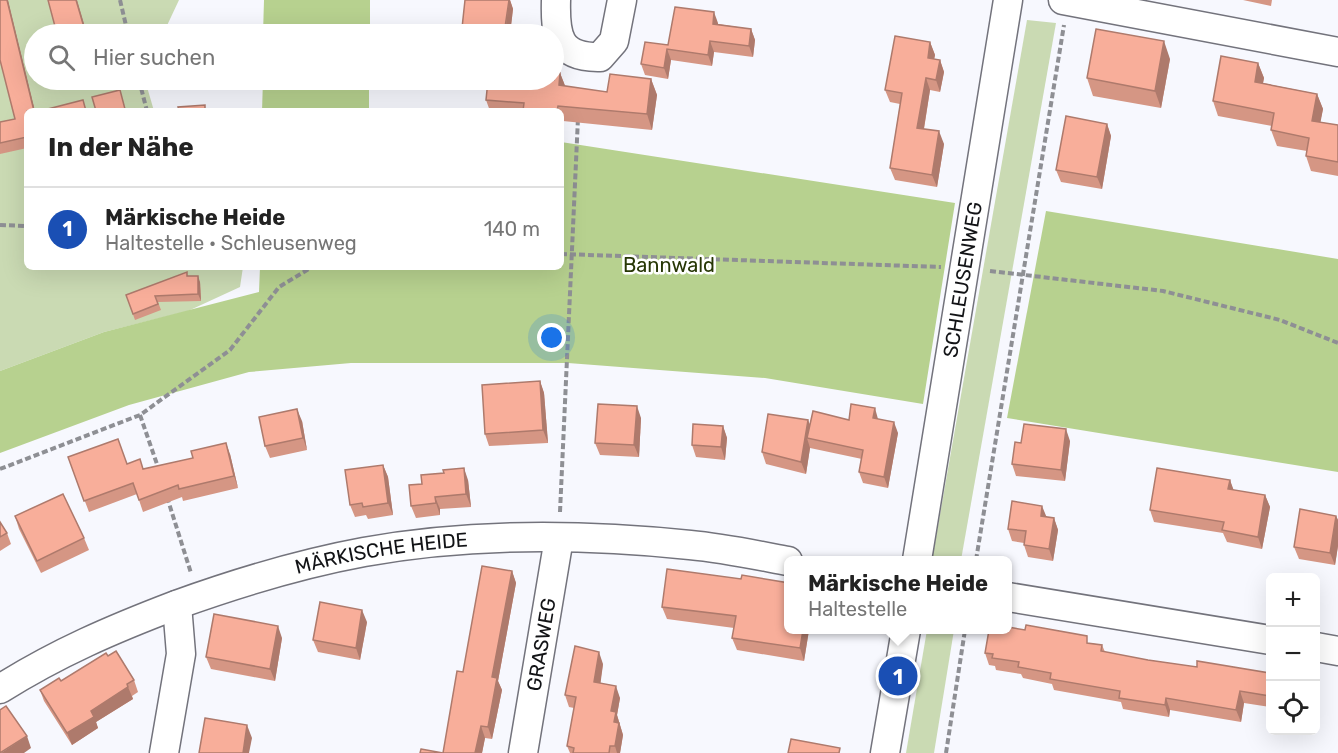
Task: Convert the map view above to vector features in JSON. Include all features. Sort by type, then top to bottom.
[{"type":"street","points":[[555,24],[556,0]]},
{"type":"street","points":[[564,46],[581,57],[600,57],[614,41],[622,0]]},
{"type":"street","name":"SCHLEUSENWEG","points":[[918,556],[1008,0]]},
{"type":"street","points":[[1065,0],[1338,52]]},
{"type":"street","name":"MÄRKISCHE HEIDE","points":[[0,689],[56,655],[117,626],[260,576],[364,552],[460,541],[559,538],[690,545],[784,560]]},
{"type":"street","name":"GRASWEG","points":[[523,753],[559,538]]},
{"type":"street","points":[[1012,598],[1266,639]]},
{"type":"street","points":[[164,753],[188,601]]},
{"type":"street","points":[[885,753],[905,634]]},
{"type":"street","points":[[1320,648],[1338,651]]},
{"type":"path","points":[[120,0],[126,24]]},
{"type":"path","points":[[977,556],[1065,0]]},
{"type":"path","points":[[142,90],[146,108]]},
{"type":"path","points":[[559,538],[578,115]]},
{"type":"path","points":[[0,225],[24,226]]},
{"type":"path","points":[[0,469],[140,415],[230,350],[279,287],[307,270]]},
{"type":"path","points":[[140,415],[161,477]]},
{"type":"path","points":[[164,488],[188,601]]},
{"type":"path","points":[[946,753],[964,634]]},
{"type":"green space","points":[[0,0],[179,0],[168,24],[24,24],[24,90],[148,90],[153,108],[24,108],[24,270],[243,270],[240,287],[188,311],[104,332],[0,371]]},
{"type":"green space","points":[[264,0],[370,0],[370,24],[263,24]]},
{"type":"green space","points":[[1027,20],[1056,23],[962,556],[933,556]]},
{"type":"green space","points":[[263,90],[369,90],[369,108],[262,108]]},
{"type":"green space","name":"Bannwald","points":[[564,142],[955,203],[923,404],[765,378],[568,363],[351,363],[249,372],[129,405],[0,453],[0,371],[104,332],[259,292],[260,270],[564,270]]},
{"type":"green space","points":[[1046,211],[1338,259],[1338,472],[1007,418]]},
{"type":"green space","points":[[926,634],[953,634],[934,753],[906,753]]},
{"type":"building","points":[[0,0],[7,0],[24,70],[24,90],[29,90],[33,108],[24,108],[24,138],[0,143],[0,122],[15,119],[0,60]]},
{"type":"building","points":[[48,0],[76,0],[83,24],[54,24]]},
{"type":"building","points":[[465,0],[509,0],[505,24],[462,24]]},
{"type":"building","points":[[675,7],[714,12],[713,24],[751,29],[749,46],[710,41],[708,55],[667,49],[664,68],[641,64],[645,42],[668,45]]},
{"type":"building","points":[[1096,29],[1164,41],[1155,91],[1087,78]]},
{"type":"building","points":[[895,36],[930,42],[928,58],[940,60],[936,80],[926,78],[917,128],[939,131],[932,175],[890,168],[902,93],[885,90]]},
{"type":"building","points":[[1221,56],[1258,63],[1255,82],[1317,94],[1312,121],[1338,125],[1338,162],[1306,156],[1309,138],[1271,130],[1274,113],[1213,101]]},
{"type":"building","points":[[610,74],[651,79],[647,114],[558,106],[558,108],[523,108],[524,103],[486,100],[487,90],[564,90],[564,86],[607,92]]},
{"type":"building","points":[[120,90],[125,108],[95,108],[92,97]]},
{"type":"building","points":[[83,100],[85,108],[52,108]]},
{"type":"building","points":[[205,105],[205,108],[178,107]]},
{"type":"building","points":[[1066,116],[1107,124],[1097,177],[1056,170]]},
{"type":"building","points":[[187,272],[187,276],[198,276],[198,294],[155,296],[158,304],[133,314],[126,295]]},
{"type":"building","points":[[540,381],[543,430],[485,434],[482,385]]},
{"type":"building","points":[[598,404],[637,406],[634,445],[595,443]]},
{"type":"building","points":[[851,404],[875,408],[873,418],[894,422],[884,477],[859,472],[863,450],[807,438],[813,411],[849,420]]},
{"type":"building","points":[[297,409],[303,438],[265,446],[259,417]]},
{"type":"building","points":[[768,414],[808,420],[801,462],[762,452]]},
{"type":"building","points":[[693,424],[723,426],[721,447],[692,445]]},
{"type":"building","points":[[1024,424],[1066,429],[1061,470],[1012,464],[1015,442],[1021,443]]},
{"type":"building","points":[[118,439],[127,464],[140,459],[143,469],[193,458],[191,451],[226,443],[234,476],[179,489],[178,485],[139,500],[133,483],[84,501],[68,457]]},
{"type":"building","points":[[383,465],[388,503],[363,507],[362,503],[350,505],[345,470]]},
{"type":"building","points":[[464,468],[466,494],[435,497],[436,503],[411,506],[409,485],[422,484],[421,475]]},
{"type":"building","points":[[1157,468],[1230,480],[1228,489],[1265,495],[1258,537],[1222,530],[1224,522],[1150,510]]},
{"type":"building","points":[[63,494],[84,538],[37,561],[15,516]]},
{"type":"building","points":[[1012,501],[1042,506],[1041,516],[1054,518],[1049,549],[1024,545],[1026,531],[1008,529]]},
{"type":"building","points":[[1300,509],[1336,516],[1330,553],[1294,547]]},
{"type":"building","points":[[0,522],[7,533],[0,537]]},
{"type":"building","points":[[482,566],[512,571],[492,677],[497,678],[488,727],[481,726],[475,753],[443,753],[457,671],[463,672]]},
{"type":"building","points":[[667,569],[741,579],[742,575],[784,582],[784,634],[802,634],[800,648],[732,638],[736,616],[662,607]]},
{"type":"building","points":[[320,602],[362,610],[356,648],[313,640]]},
{"type":"building","points":[[214,614],[278,626],[270,669],[206,657]]},
{"type":"building","points":[[1026,625],[1087,636],[1087,643],[1102,645],[1101,651],[1148,660],[1197,667],[1197,661],[1266,672],[1266,695],[1240,691],[1236,710],[1166,698],[1165,705],[1119,698],[1120,691],[1050,679],[1051,673],[1018,667],[1019,662],[992,658],[993,654],[985,653],[988,634],[1012,634],[1012,628],[1025,630]]},
{"type":"building","points":[[575,646],[599,652],[594,682],[616,686],[611,711],[616,712],[614,722],[619,723],[615,746],[610,746],[609,753],[573,753],[574,748],[567,746],[576,697],[565,695]]},
{"type":"building","points":[[116,651],[134,680],[127,684],[128,687],[91,711],[94,717],[67,733],[40,690],[59,678],[61,681],[106,653],[108,656]]},
{"type":"building","points":[[6,706],[27,736],[0,753],[0,710]]},
{"type":"building","points":[[205,718],[247,725],[243,753],[199,753]]},
{"type":"building","points":[[791,739],[840,748],[839,753],[788,753]]},
{"type":"building","points":[[421,749],[443,753],[420,753]]},
{"type":"place","name":"Märkische Heide","points":[[898,676]]}]
